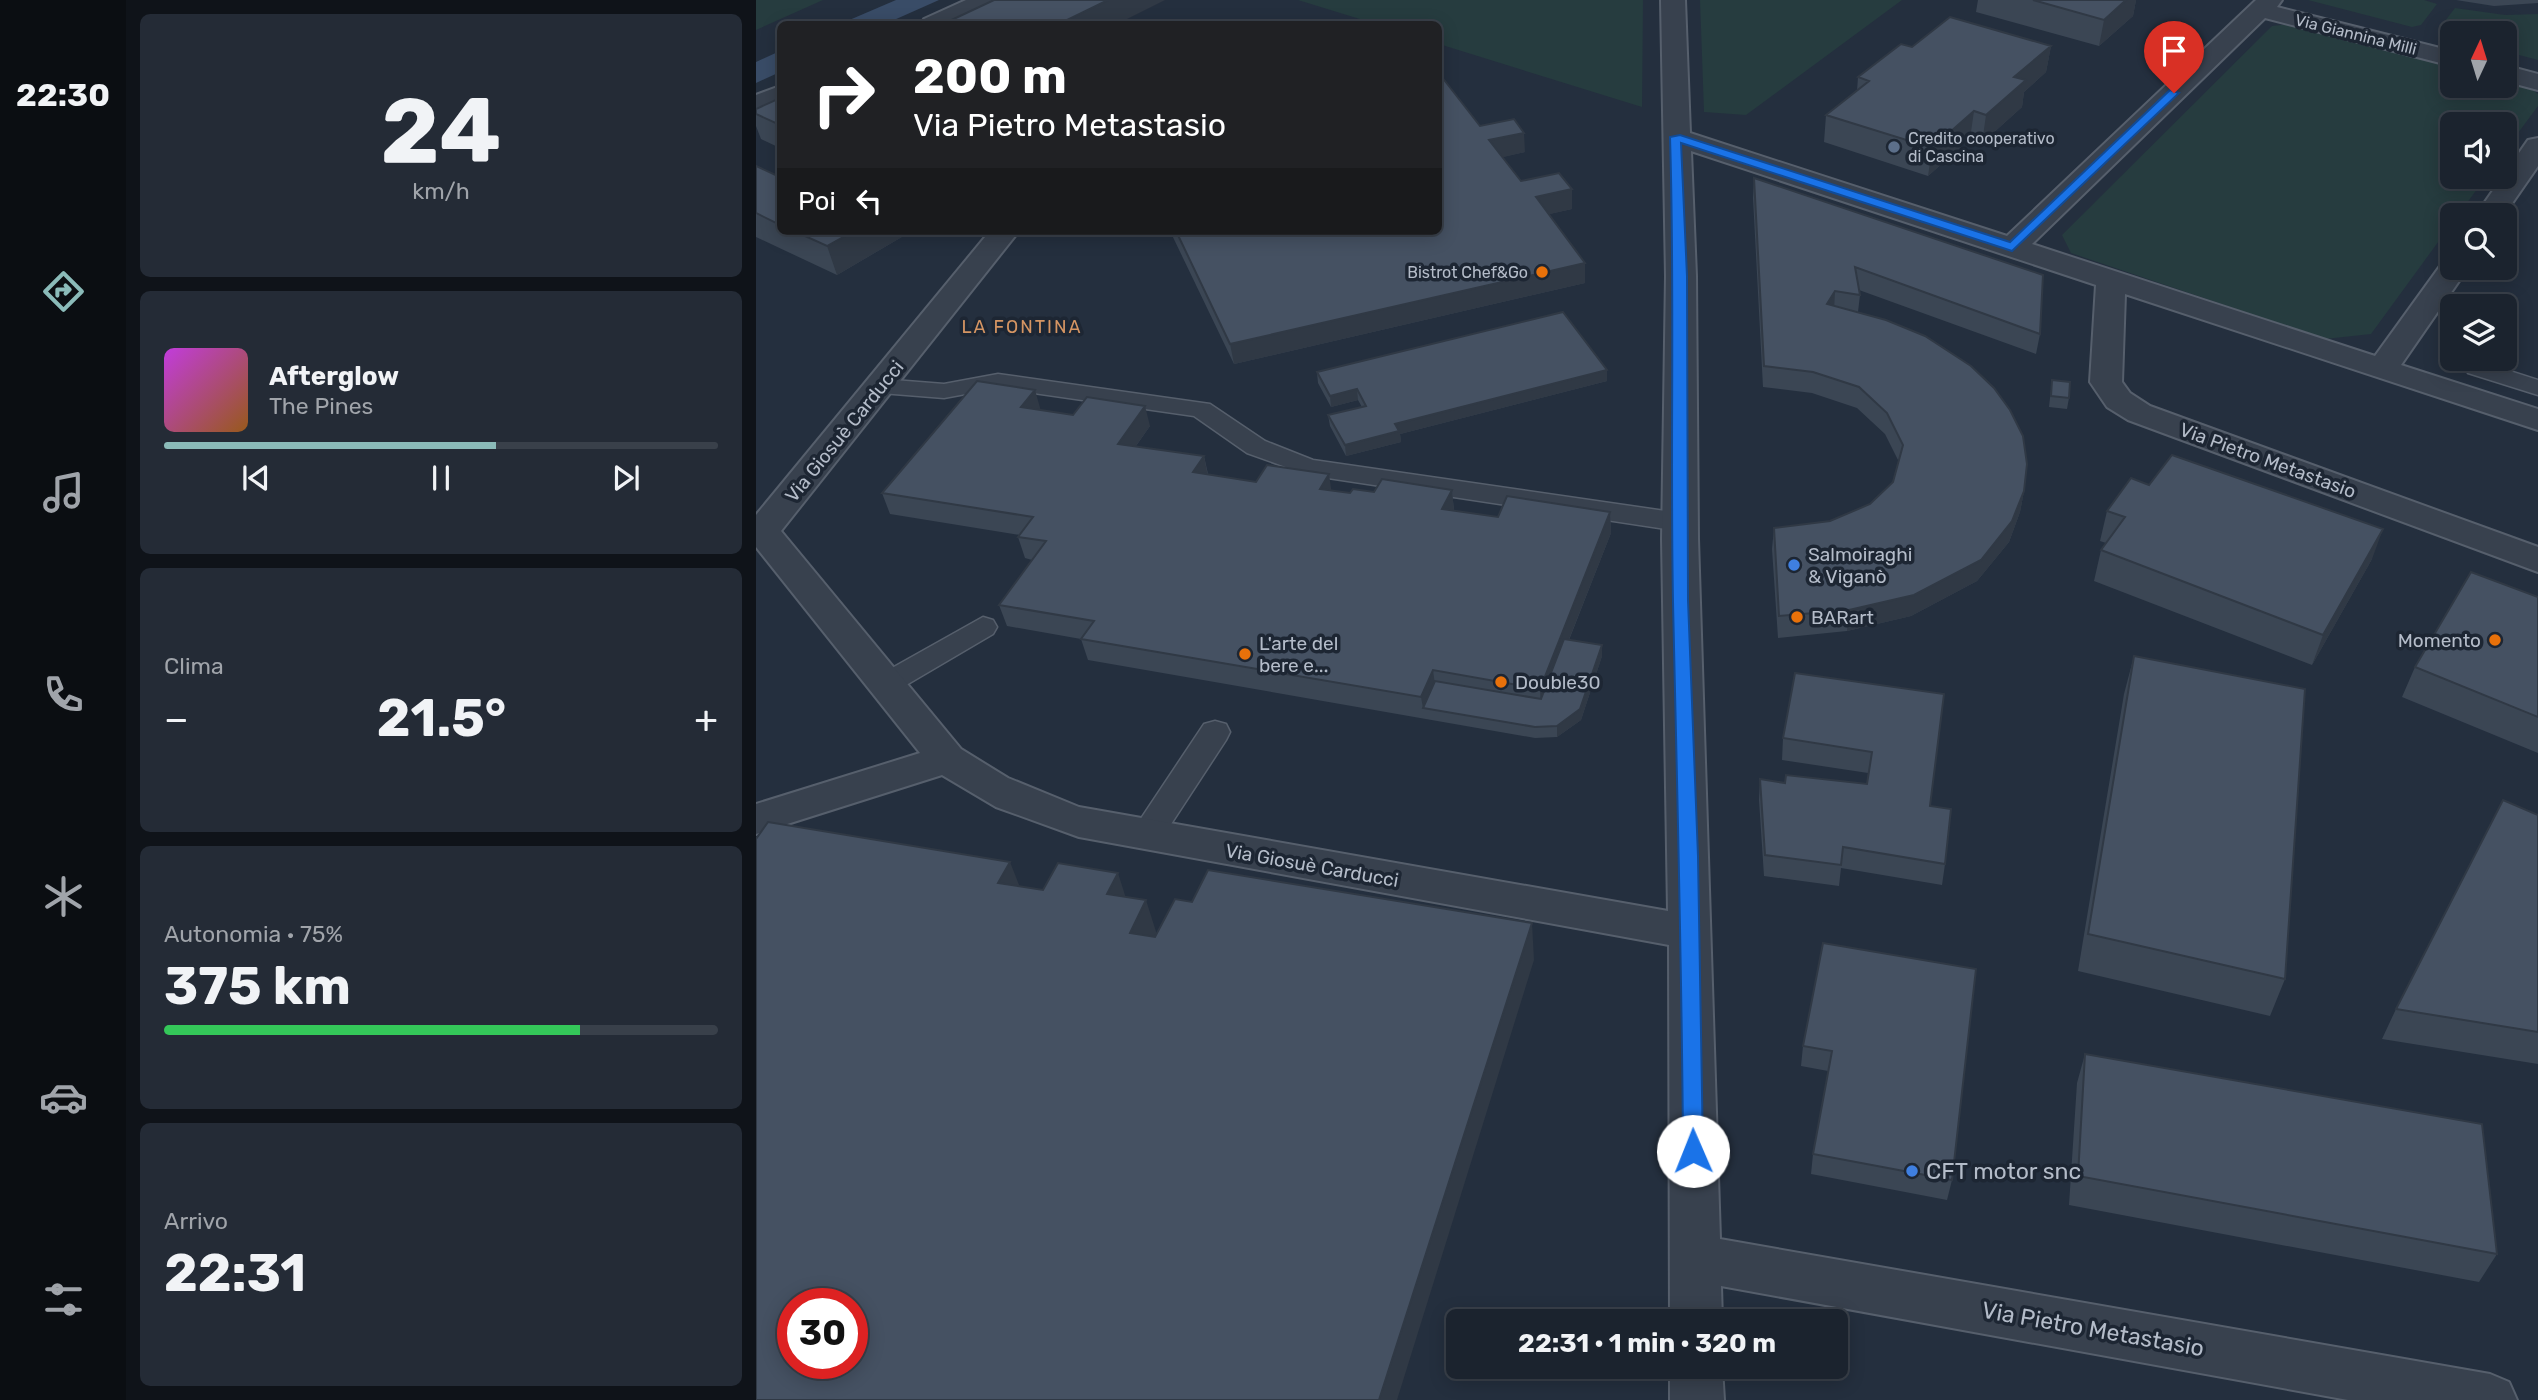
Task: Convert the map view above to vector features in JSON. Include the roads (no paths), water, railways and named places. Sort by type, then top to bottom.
[{"type":"street","points":[[940,21],[986,0]]},
{"type":"street","points":[[965,21],[1012,0]]},
{"type":"street","points":[[1673,0],[1681,276],[1679,522],[1690,932],[1696,1309]]},
{"type":"street","points":[[2012,247],[2265,5]]},
{"type":"street","name":"Via Giannina Milli","points":[[2265,5],[2440,56]]},
{"type":"street","points":[[2517,76],[2538,82]]},
{"type":"street","points":[[756,105],[777,95]]},
{"type":"street","points":[[756,118],[777,108]]},
{"type":"street","points":[[1676,137],[2538,420]]},
{"type":"street","points":[[2498,203],[2538,146]]},
{"type":"street","name":"Via Giosuè Carducci","points":[[1002,235],[881,386],[759,527],[947,760],[972,779],[1046,813],[1147,835],[1690,932]]},
{"type":"street","name":"Via Pietro Metastasio","points":[[2111,279],[2106,382],[2118,400],[2139,413],[2538,560]]},
{"type":"street","points":[[2383,368],[2445,280]]},
{"type":"street","points":[[756,820],[947,760]]},
{"type":"street","name":"Via Pietro Metastasio","points":[[1695,1258],[2490,1400]]},
{"type":"street","points":[[1696,1379],[1697,1400]]},
{"type":"lane","points":[[2486,371],[2538,388]]},
{"type":"lane","points":[[881,386],[944,391],[998,381],[1201,409],[1256,447],[1308,467],[1679,522]]},
{"type":"lane","points":[[886,684],[983,627]]},
{"type":"lane","points":[[1147,835],[1215,732]]},
{"type":"water","points":[[896,0],[939,0],[892,21],[847,21]]},
{"type":"water","points":[[777,52],[777,73],[756,83],[756,62]]},
{"type":"place","name":"Credito cooperativo di Cascina","points":[[1894,147]]},
{"type":"place","name":"Bistrot Chef&Go","points":[[1542,272]]},
{"type":"place","name":"Salmoiraghi & Viganò","points":[[1794,565]]},
{"type":"place","name":"BARart","points":[[1797,617]]},
{"type":"place","name":"Momento","points":[[2495,640]]},
{"type":"place","name":"L'arte del bere e...","points":[[1245,654]]},
{"type":"place","name":"Double30","points":[[1501,682]]},
{"type":"place","name":"CFT motor snc","points":[[1912,1171]]},
{"type":"district","name":"LA FONTINA","points":[[1022,327]]}]
